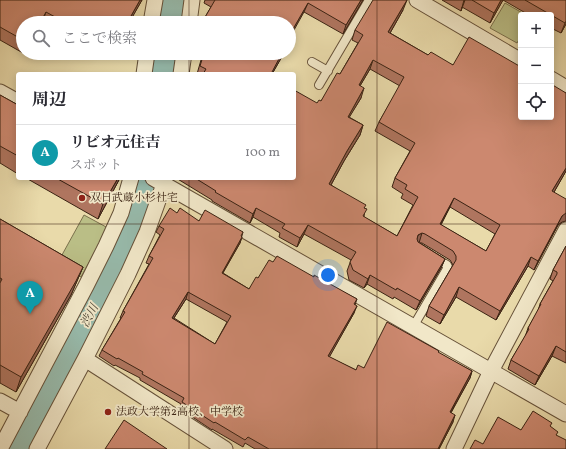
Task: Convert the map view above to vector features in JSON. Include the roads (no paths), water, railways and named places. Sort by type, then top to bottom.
[{"type":"street","points":[[152,16],[155,0]]},
{"type":"street","points":[[190,16],[192,0]]},
{"type":"street","points":[[417,0],[518,59]]},
{"type":"street","points":[[144,72],[146,60]]},
{"type":"street","points":[[181,72],[183,60]]},
{"type":"street","points":[[554,81],[566,88]]},
{"type":"street","points":[[0,92],[16,101]]},
{"type":"street","points":[[0,449],[106,246],[121,213],[129,180]]},
{"type":"street","points":[[37,449],[128,274],[147,232],[161,180],[413,327],[566,414]]},
{"type":"street","points":[[454,449],[491,371],[566,230]]},
{"type":"street","points":[[85,359],[225,449]]},
{"type":"street","points":[[0,401],[20,412]]},
{"type":"lane","points":[[319,85],[369,0]]},
{"type":"lane","points":[[312,62],[328,70]]},
{"type":"lane","points":[[413,327],[448,267],[430,255]]},
{"type":"waterway","name":"渋川","points":[[171,16],[173,0]]},
{"type":"waterway","name":"渋川","points":[[162,72],[164,60]]},
{"type":"waterway","name":"渋川","points":[[19,449],[116,267],[146,180]]},
{"type":"place","name":"双日武蔵小杉社宅","points":[[82,198]]},
{"type":"place","name":"リビオ元住吉","points":[[30,314]]},
{"type":"place","name":"法政大学第2高校、中学校","points":[[108,412]]}]
